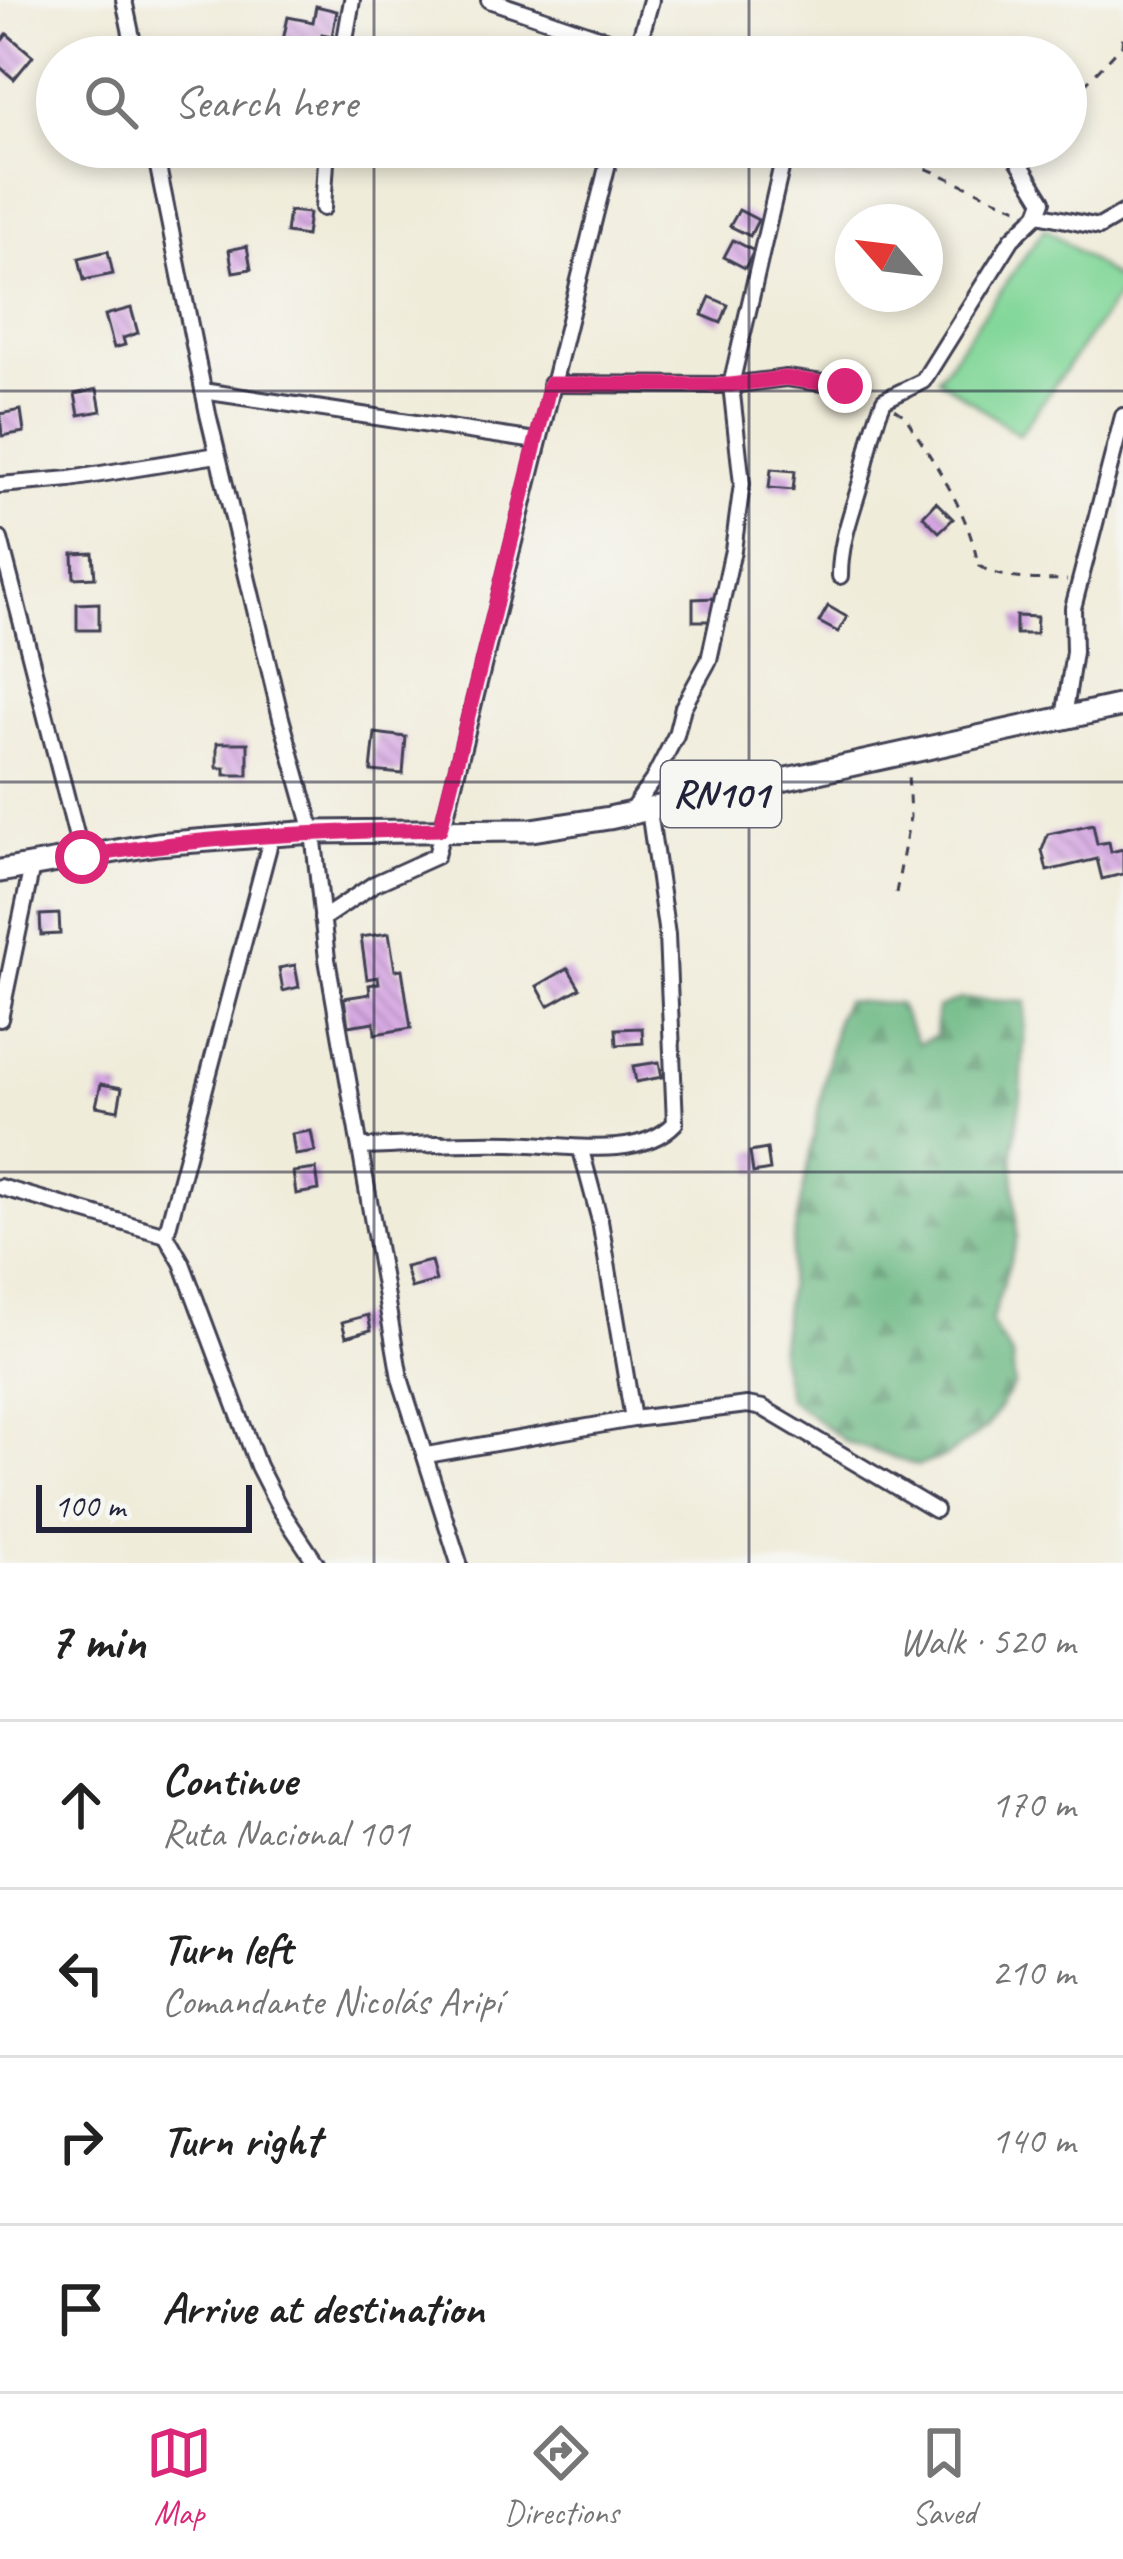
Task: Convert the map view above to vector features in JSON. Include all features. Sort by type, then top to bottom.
[{"type":"main road","name":"RN101","points":[[0,872],[157,844],[313,832],[532,830],[639,812],[1123,705]]},
{"type":"street","points":[[124,0],[132,36]]},
{"type":"street","points":[[346,36],[352,0]]},
{"type":"street","points":[[489,0],[589,36]]},
{"type":"street","points":[[641,36],[651,0]]},
{"type":"street","points":[[158,168],[217,455],[313,832],[322,919],[400,1378],[459,1563]]},
{"type":"street","points":[[323,208],[326,168]]},
{"type":"street","points":[[322,919],[374,884],[436,856],[607,168]]},
{"type":"street","points":[[360,1147],[513,1143],[581,1150],[661,1139],[675,1123],[667,935],[639,812],[676,735],[683,707],[710,660],[742,484],[730,385],[781,168]]},
{"type":"street","points":[[840,575],[840,544],[884,400],[923,381],[1012,239],[1043,200],[1023,168]]},
{"type":"street","points":[[1031,213],[1100,227],[1123,213]]},
{"type":"street","points":[[550,384],[730,385],[785,378],[845,386]]},
{"type":"street","points":[[203,391],[536,441]]},
{"type":"street","points":[[1064,718],[1074,652],[1073,608],[1123,416]]},
{"type":"street","points":[[0,485],[70,479],[217,455]]},
{"type":"street","points":[[1104,484],[1123,488]]},
{"type":"street","points":[[0,539],[82,857]]},
{"type":"street","points":[[272,835],[166,1234],[182,1263],[258,1466],[316,1563]]},
{"type":"street","points":[[0,1019],[32,866]]},
{"type":"street","points":[[581,1150],[600,1221],[633,1419]]},
{"type":"street","points":[[0,1187],[166,1234]]},
{"type":"street","points":[[428,1455],[722,1406],[763,1408],[935,1510]]},
{"type":"path","points":[[1087,82],[1122,44],[1123,33]]},
{"type":"path","points":[[925,168],[1031,213]]},
{"type":"path","points":[[884,400],[905,416],[961,508],[972,532],[978,565],[990,573],[1019,579],[1081,580]]},
{"type":"path","points":[[896,893],[910,817],[908,752]]},
{"type":"green space","points":[[1045,228],[1123,288],[1019,435],[938,378]]},
{"type":"green space","points":[[960,999],[1026,1002],[1013,1149],[1017,1238],[991,1323],[1012,1356],[1014,1385],[986,1428],[947,1456],[918,1466],[846,1442],[788,1398],[779,1353],[793,1241],[836,1020],[845,1001],[898,1004],[918,1044],[935,1036],[937,1008]]},
{"type":"building","points":[[316,6],[337,11],[332,36],[284,36],[288,17],[313,22]]},
{"type":"building","points":[[7,34],[33,56],[14,79],[0,67],[0,43]]},
{"type":"building","points":[[739,210],[758,220],[750,236],[730,226]]},
{"type":"building","points":[[289,211],[309,213],[306,236],[286,233]]},
{"type":"building","points":[[733,240],[754,251],[745,268],[724,257]]},
{"type":"building","points":[[247,246],[251,269],[233,272],[229,250]]},
{"type":"building","points":[[108,251],[113,274],[84,280],[79,258]]},
{"type":"building","points":[[710,297],[728,305],[721,323],[702,315]]},
{"type":"building","points":[[131,308],[138,333],[123,338],[125,345],[114,348],[105,315]]},
{"type":"building","points":[[97,389],[101,411],[79,415],[75,394]]},
{"type":"building","points":[[21,410],[24,432],[2,436],[0,414]]},
{"type":"building","points":[[771,469],[795,471],[793,490],[769,488]]},
{"type":"building","points":[[936,502],[953,519],[939,532],[923,516]]},
{"type":"building","points":[[93,553],[95,577],[74,578],[73,554]]},
{"type":"building","points":[[714,598],[714,621],[693,621],[693,599]]},
{"type":"building","points":[[99,603],[99,630],[77,630],[77,604]]},
{"type":"building","points":[[828,606],[847,617],[838,632],[819,622]]},
{"type":"building","points":[[1016,616],[1037,617],[1036,634],[1016,634]]},
{"type":"building","points":[[375,733],[406,737],[403,774],[371,771]]},
{"type":"building","points":[[217,743],[248,743],[248,775],[225,775],[225,768],[217,768]]},
{"type":"building","points":[[1093,824],[1097,844],[1109,842],[1111,852],[1123,849],[1123,874],[1102,879],[1097,859],[1047,871],[1042,850],[1048,834]]},
{"type":"building","points":[[59,914],[60,934],[41,935],[40,915]]},
{"type":"building","points":[[389,933],[395,970],[402,969],[411,1028],[375,1034],[374,1022],[348,1026],[344,998],[370,994],[369,985],[379,983],[378,977],[367,979],[361,937]]},
{"type":"building","points":[[295,965],[299,987],[283,991],[279,968]]},
{"type":"building","points":[[568,968],[580,988],[548,1006],[537,986]]},
{"type":"building","points":[[642,1028],[643,1043],[617,1045],[616,1029]]},
{"type":"building","points":[[659,1062],[662,1077],[636,1082],[633,1066]]},
{"type":"building","points":[[101,1084],[122,1088],[118,1110],[96,1106]]},
{"type":"building","points":[[311,1131],[315,1152],[295,1155],[292,1134]]},
{"type":"building","points":[[767,1149],[770,1170],[753,1173],[750,1152]]},
{"type":"building","points":[[316,1169],[319,1190],[296,1194],[293,1172]]},
{"type":"building","points":[[431,1261],[436,1281],[411,1288],[405,1267]]},
{"type":"building","points":[[368,1315],[371,1330],[346,1337],[342,1322]]},
{"type":"route","points":[[82,857],[238,837],[440,829],[550,384],[730,385],[785,378],[845,386]]}]
